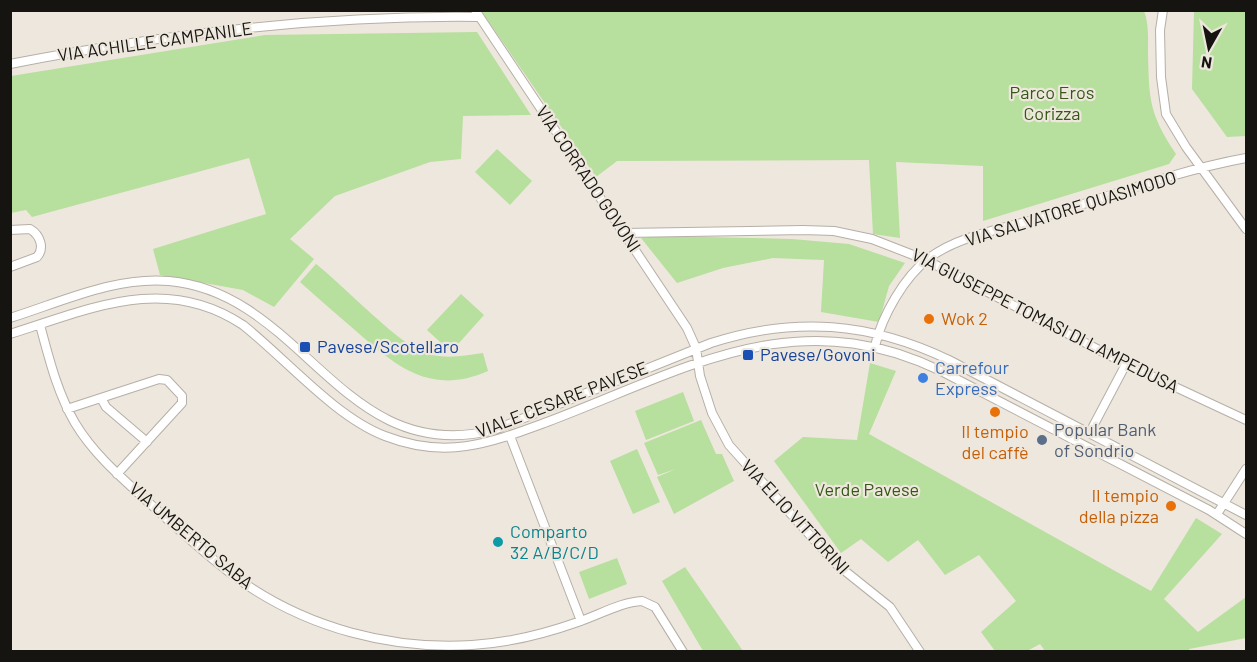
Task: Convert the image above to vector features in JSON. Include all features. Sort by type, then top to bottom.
[{"type":"street","points":[[1155,10],[1160,30],[1164,109],[1172,126],[1246,229]]},
{"type":"street","points":[[1160,30],[1163,10]]},
{"type":"street","name":"VIA ACHILLE CAMPANILE","points":[[10,64],[179,36],[389,17],[477,14]]},
{"type":"street","name":"VIA CORRADO GOVONI","points":[[477,14],[687,328],[696,348]]},
{"type":"street","name":"VIA SALVATORE QUASIMODO","points":[[875,346],[879,333],[902,290],[926,260],[940,251],[969,240],[1246,158]]},
{"type":"street","points":[[10,230],[30,229],[38,235],[41,247],[37,257],[10,267]]},
{"type":"street","name":"VIA GIUSEPPE TOMASI DI LAMPEDUSA","points":[[624,233],[834,231],[881,242],[926,260],[1126,364],[1246,420]]},
{"type":"street","name":"VIALE CESARE PAVESE","points":[[10,318],[126,283],[155,280],[188,284],[216,291],[246,307],[270,324],[367,410],[409,429],[435,435],[471,436],[514,422],[696,348],[743,333],[773,328],[825,326],[879,333],[926,349],[1225,502],[1246,515]]},
{"type":"street","points":[[85,295],[90,309]]},
{"type":"street","name":"VIALE CESARE PAVESE","points":[[10,334],[90,309],[146,297],[187,301],[211,307],[248,329],[368,429],[419,446],[464,448],[510,436],[748,347],[787,341],[836,340],[875,346],[898,352],[932,367],[1217,514],[1246,534]]},
{"type":"street","name":"VIA UMBERTO SABA","points":[[40,325],[57,385],[67,409],[88,443],[117,474],[241,580],[287,608],[339,629],[406,644],[465,645],[530,636],[630,603],[647,601],[658,610],[683,651]]},
{"type":"street","points":[[696,348],[698,364]]},
{"type":"street","name":"VIA ELIO VITTORINI","points":[[698,364],[712,413],[729,445],[829,556],[890,607],[920,651]]},
{"type":"street","points":[[1090,432],[1126,364]]},
{"type":"street","points":[[67,409],[156,380],[164,380],[171,384],[182,396],[183,402],[117,474]]},
{"type":"street","points":[[331,400],[341,389]]},
{"type":"street","points":[[101,398],[106,407],[147,442]]},
{"type":"street","points":[[1055,430],[1061,417]]},
{"type":"street","points":[[510,436],[581,621]]},
{"type":"street","points":[[1217,514],[1246,469]]},
{"type":"green space","name":"Parco Eros Corizza","points":[[1144,11],[1152,106],[1160,128],[1176,154],[1169,164],[983,221],[983,166],[896,162],[900,238],[873,234],[869,160],[617,161],[596,177],[482,12]]},
{"type":"green space","points":[[1194,11],[1246,11],[1246,136],[1227,137],[1192,89]]},
{"type":"green space","points":[[477,32],[531,115],[463,116],[461,159],[430,162],[335,196],[290,239],[314,259],[274,307],[243,290],[160,275],[153,249],[266,214],[249,158],[32,217],[26,210],[11,213],[11,76],[265,35]]},
{"type":"green space","points":[[497,149],[532,181],[510,205],[475,172]]},
{"type":"green space","points":[[658,236],[792,239],[849,244],[905,263],[889,286],[879,322],[821,312],[824,260],[773,258],[723,268],[677,283],[641,238]]},
{"type":"green space","points":[[316,264],[388,328],[417,349],[428,354],[442,356],[483,353],[488,371],[468,378],[449,380],[432,379],[401,366],[371,344],[300,282]]},
{"type":"green space","points":[[461,294],[484,315],[451,352],[427,330]]},
{"type":"green space","name":"Verde Pavese","points":[[870,363],[896,371],[869,434],[1151,591],[1196,518],[1222,534],[1164,599],[1198,632],[1246,597],[1246,638],[1189,649],[1189,651],[1045,651],[1040,644],[1027,651],[995,651],[981,632],[1016,601],[979,555],[945,575],[918,540],[888,562],[861,539],[841,553],[774,461],[803,437],[857,440]]},
{"type":"green space","points":[[683,392],[694,421],[646,440],[635,411]]},
{"type":"green space","points":[[701,420],[716,454],[722,454],[734,481],[674,514],[657,477],[676,469],[658,475],[644,443]]},
{"type":"green space","points":[[637,449],[660,502],[633,514],[610,461]]},
{"type":"green space","points":[[617,558],[627,584],[589,599],[579,572]]},
{"type":"green space","points":[[685,567],[743,651],[703,651],[662,581]]},
{"type":"place","name":"Wok 2","points":[[929,319]]},
{"type":"place","name":"Pavese/Scotellaro","points":[[305,347]]},
{"type":"place","name":"Pavese/Govoni","points":[[748,355]]},
{"type":"place","name":"Carrefour Express","points":[[923,378]]},
{"type":"place","name":"Il tempio del caffè","points":[[995,412]]},
{"type":"place","name":"Popular Bank of Sondrio","points":[[1042,440]]},
{"type":"place","name":"Il tempio della pizza","points":[[1171,506]]},
{"type":"place","name":"Comparto 32 A/B/C/D","points":[[498,542]]}]
